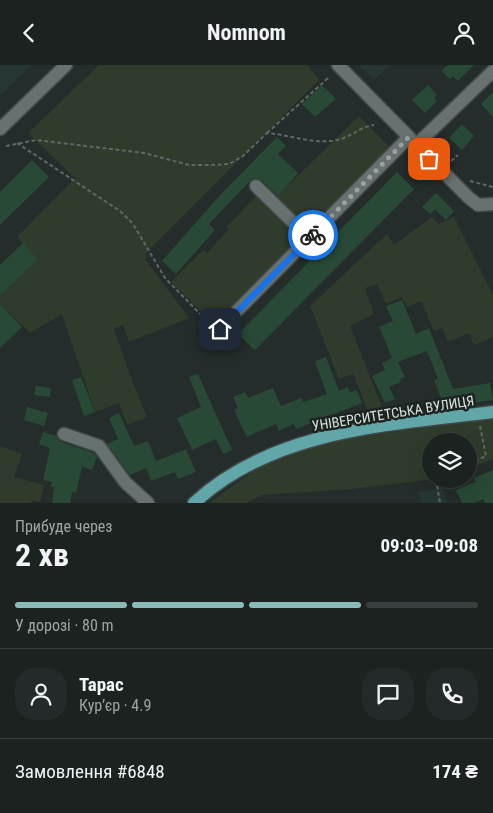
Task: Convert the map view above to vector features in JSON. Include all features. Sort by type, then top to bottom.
[{"type":"main road","name":"УНІВЕРСИТЕТСЬКА ВУЛИЦЯ","points":[[194,503],[220,481],[241,468],[295,445],[357,431],[493,412]]},
{"type":"street","points":[[0,129],[66,65]]},
{"type":"street","points":[[338,65],[468,197],[478,205],[493,204]]},
{"type":"street","points":[[214,326],[412,142],[493,71]]},
{"type":"street","points":[[256,186],[309,238]]},
{"type":"street","points":[[64,434],[99,446],[125,482],[148,503]]},
{"type":"path","points":[[6,146],[36,140],[144,153],[189,165],[229,164],[243,156],[328,78]]},
{"type":"path","points":[[267,133],[295,137],[312,142],[327,141],[343,139],[365,126],[374,125]]},
{"type":"path","points":[[17,143],[120,211],[132,224],[165,278],[214,326]]},
{"type":"path","points":[[447,164],[458,155]]},
{"type":"path","points":[[477,460],[486,456],[478,414]]},
{"type":"path","points":[[438,488],[440,503]]},
{"type":"shaded area","points":[[0,65],[31,65],[0,96]]},
{"type":"shaded area","points":[[359,65],[390,65],[374,80]]},
{"type":"shaded area","points":[[442,488],[447,503],[422,503],[418,492]]},
{"type":"green space","points":[[99,65],[307,65],[319,80],[145,254],[147,256],[145,259],[189,318],[129,342],[123,325],[114,329],[147,417],[127,425],[119,403],[95,412],[62,314],[30,333],[0,304],[0,296],[38,259],[17,237],[75,178],[28,133]]},
{"type":"green space","points":[[359,116],[395,152],[219,329],[171,282],[203,250],[207,253],[229,229],[226,227],[261,191],[272,201]]},
{"type":"green space","points":[[432,217],[439,224],[454,217],[493,295],[493,337],[474,345],[469,333],[448,342],[442,328],[434,331],[421,301],[407,307],[402,297],[386,304],[377,284],[365,288],[374,314],[350,326],[382,407],[367,409],[353,374],[339,379],[310,306],[387,234],[394,245]]},
{"type":"green space","points":[[493,418],[493,459],[477,466],[477,433],[422,433],[422,480],[352,489],[262,495],[246,503],[209,503],[274,456],[348,438]]},
{"type":"green space","points":[[0,446],[22,454],[14,477],[44,485],[40,502],[32,500],[31,503],[0,503]]},
{"type":"building","points":[[448,65],[474,65],[458,81],[453,76],[450,79],[441,71]]},
{"type":"building","points":[[322,85],[336,99],[315,117],[302,104]]},
{"type":"building","points":[[428,85],[437,95],[434,98],[437,101],[425,113],[412,100]]},
{"type":"building","points":[[493,92],[493,117],[481,104]]},
{"type":"building","points":[[462,124],[474,136],[462,150],[449,138]]},
{"type":"building","points":[[277,137],[286,146],[278,154],[298,173],[278,196],[261,180],[255,178],[251,180],[209,224],[215,230],[176,274],[162,261],[221,194]]},
{"type":"building","points":[[32,160],[49,177],[0,225],[0,192]]},
{"type":"building","points":[[397,172],[414,189],[255,350],[238,334]]},
{"type":"building","points":[[436,193],[454,211],[446,220],[435,209],[430,214],[422,207]]},
{"type":"building","points":[[23,243],[38,259],[0,296],[0,265]]},
{"type":"building","points":[[402,300],[416,334],[429,328],[453,389],[490,383],[493,400],[470,403],[467,394],[443,403],[434,380],[438,379],[427,351],[398,362],[405,377],[400,379],[401,382],[389,387],[395,399],[385,403],[372,376],[385,370],[382,363],[392,358],[379,327],[393,321],[386,306]]},
{"type":"building","points":[[0,304],[22,327],[0,348]]},
{"type":"building","points":[[326,357],[339,391],[348,387],[350,392],[357,390],[362,403],[296,429],[294,424],[279,431],[276,424],[247,437],[234,410],[238,408],[233,397],[245,392],[248,398],[273,388],[281,406],[301,398],[303,402],[327,394],[315,361]]},
{"type":"building","points":[[198,374],[232,450],[223,454],[216,439],[192,450],[177,418],[201,407],[189,377]]},
{"type":"building","points":[[81,377],[95,412],[84,416],[72,380]]},
{"type":"building","points":[[36,386],[51,388],[50,397],[34,395]]},
{"type":"building","points":[[27,407],[48,413],[44,426],[24,420]]},
{"type":"building","points":[[119,413],[134,446],[148,441],[156,461],[186,449],[196,472],[178,479],[175,472],[151,481],[146,468],[130,475],[107,444],[118,439],[109,418]]},
{"type":"building","points":[[43,432],[56,436],[61,442],[94,453],[97,457],[92,470],[82,467],[76,493],[72,492],[70,503],[52,503],[54,487],[51,487],[52,482],[43,480],[50,448],[39,444]]},
{"type":"building","points":[[493,470],[493,503],[485,503],[483,499],[474,503],[462,503],[456,490],[461,488],[477,488],[477,477]]},
{"type":"way so far","points":[[313,235],[408,138],[429,159]]},
{"type":"route","points":[[220,329],[313,235]]}]
